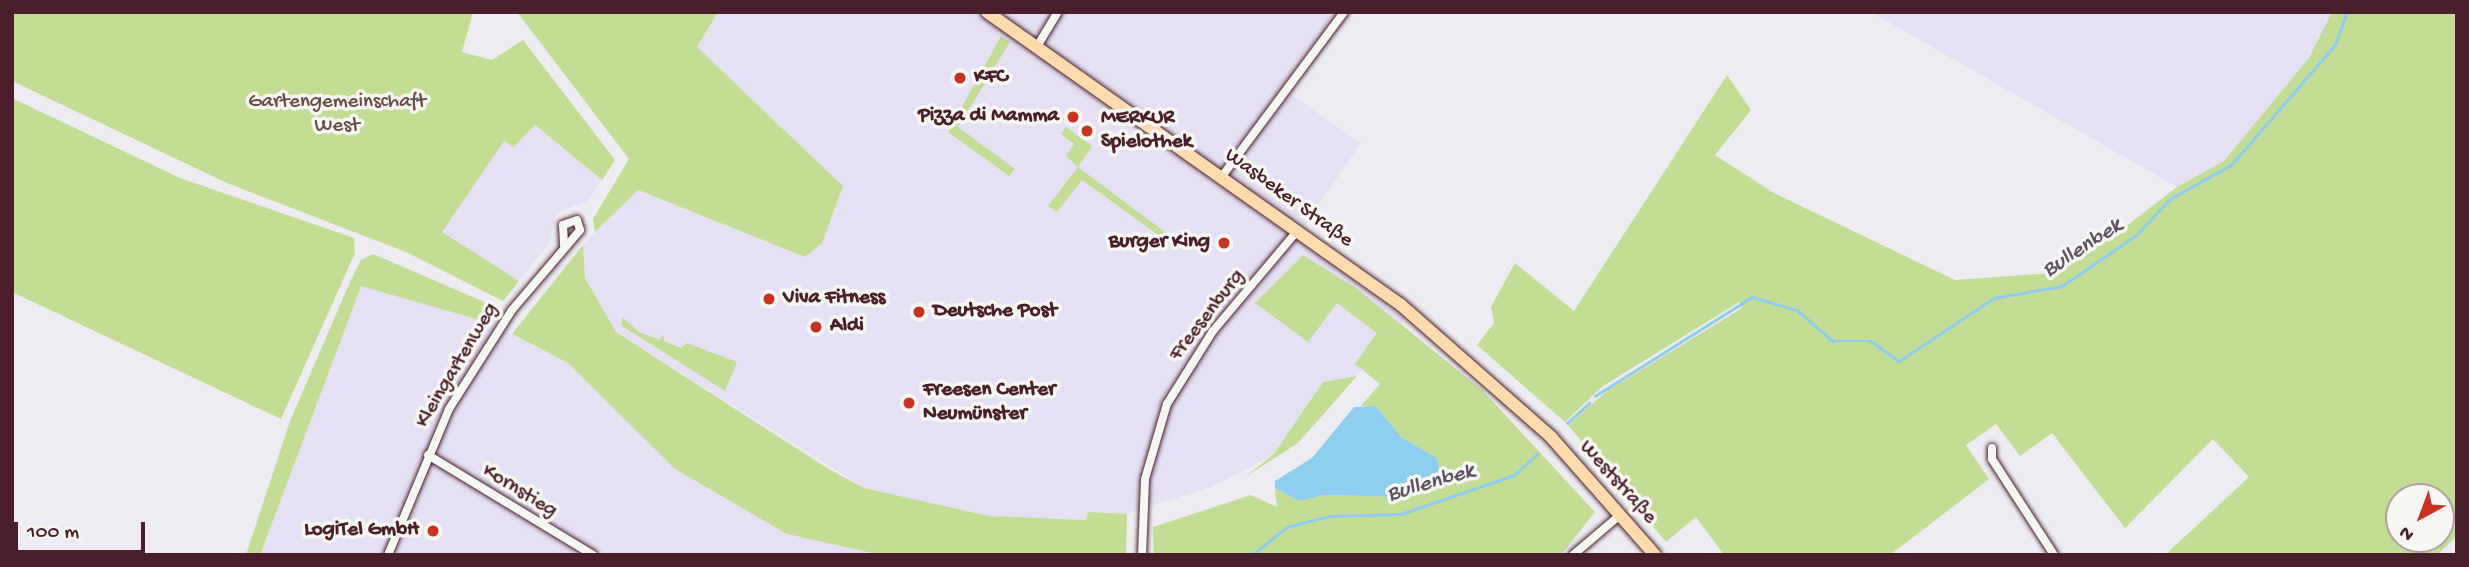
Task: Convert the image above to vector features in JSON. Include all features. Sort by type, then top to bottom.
[{"type":"main road","name":"Wasbeker Straße","points":[[987,12],[1038,45],[1298,230],[1480,369],[1551,437]]},
{"type":"main road","name":"Weststraße","points":[[1551,437],[1655,555]]},
{"type":"street","points":[[1038,45],[1058,12]]},
{"type":"street","points":[[1223,175],[1344,12]]},
{"type":"street","name":"Freesenburg","points":[[1142,555],[1146,478],[1167,404],[1213,331],[1298,230]]},
{"type":"street","name":"Kleingartenweg","points":[[388,555],[428,456],[485,346],[564,246]]},
{"type":"street","points":[[1992,448],[1992,459],[2054,555]]},
{"type":"street","name":"Kornstieg","points":[[428,456],[593,555]]},
{"type":"street","points":[[1573,555],[1620,515]]},
{"type":"shaded area","points":[[718,12],[1354,12],[1289,93],[1361,143],[1296,238],[1405,319],[1357,376],[1323,382],[1273,455],[1213,486],[1127,514],[1088,512],[1087,520],[989,516],[864,488],[616,332],[585,278],[583,245],[637,190],[805,257],[842,185],[697,47]]},
{"type":"shaded area","points":[[1871,12],[2332,12],[2309,58],[2224,161],[2177,187]]},
{"type":"shaded area","points":[[534,125],[602,180],[586,202],[556,213],[550,242],[519,281],[441,233],[504,141],[514,147]]},
{"type":"shaded area","points":[[361,285],[487,322],[568,363],[675,469],[787,534],[881,555],[260,555]]},
{"type":"green space","name":"Gartengemeinschaft West","points":[[12,12],[473,12],[462,52],[492,60],[523,40],[615,160],[602,180],[535,125],[514,147],[504,141],[442,232],[519,281],[503,301],[406,252],[227,183],[12,81]]},
{"type":"green space","points":[[517,12],[718,12],[697,47],[843,186],[822,243],[805,257],[638,190],[595,232],[593,219],[629,159]]},
{"type":"green space","points":[[2332,12],[2457,12],[2457,536],[2455,538],[2455,483],[2385,483],[2385,553],[2439,553],[2437,555],[2165,555],[2249,477],[2213,439],[2125,528],[2052,433],[2020,456],[1996,424],[1966,445],[1989,479],[1890,555],[1724,555],[1696,517],[1666,542],[1568,425],[1607,391],[1742,308],[1739,302],[1603,386],[1565,422],[1477,345],[1494,323],[1491,307],[1515,263],[1574,311],[1727,75],[1751,110],[1715,155],[1774,193],[1955,280],[2051,273],[2083,237],[2125,227],[2177,187],[2224,161],[2309,58]]},
{"type":"green space","points":[[1001,36],[1010,42],[958,127],[1015,169],[1009,176],[948,132]]},
{"type":"green space","points":[[12,98],[180,178],[354,238],[355,253],[281,419],[12,292]]},
{"type":"green space","points":[[1066,127],[1092,146],[1078,167],[1066,156],[1074,144],[1061,134]]},
{"type":"green space","points":[[1078,167],[1177,241],[1175,247],[1082,180],[1057,212],[1048,206]]},
{"type":"green space","points":[[583,245],[585,278],[616,332],[827,468],[864,488],[989,516],[1086,520],[1088,512],[1127,514],[1126,555],[881,555],[787,534],[675,469],[568,363],[512,334]]},
{"type":"green space","points":[[373,254],[496,307],[487,322],[361,286],[260,555],[246,555],[290,421],[350,282],[361,260]]},
{"type":"green space","points":[[1303,255],[1356,288],[1482,390],[1595,512],[1561,555],[1154,555],[1153,527],[1251,495],[1277,507],[1275,488],[1299,501],[1325,495],[1401,497],[1441,474],[1437,458],[1401,437],[1376,406],[1361,406],[1380,384],[1355,364],[1377,333],[1337,303],[1308,342],[1255,303]]},
{"type":"green space","points":[[622,317],[639,332],[660,340],[663,334],[664,341],[681,348],[687,343],[737,362],[725,391],[622,326]]},
{"type":"green space","points":[[1357,376],[1298,443],[1245,477],[1273,455],[1323,382]]},
{"type":"water","points":[[1376,406],[1401,437],[1437,458],[1441,474],[1434,483],[1401,497],[1325,495],[1299,501],[1275,488],[1275,481],[1312,458],[1354,407]]},
{"type":"waterway","name":"Bullenbek","points":[[1595,396],[1752,297],[1797,310],[1833,341],[1871,341],[1899,361],[1994,298],[2062,286],[2135,236],[2170,199],[2231,165],[2335,45],[2347,12]]},
{"type":"waterway","name":"Bullenbek","points":[[1567,423],[1589,403]]},
{"type":"waterway","name":"Bullenbek","points":[[1252,555],[1287,527],[1329,516],[1401,514],[1514,475],[1537,454]]},
{"type":"place","name":"KFC","points":[[960,78]]},
{"type":"place","name":"Pizza di Mamma","points":[[1073,117]]},
{"type":"place","name":"MERKUR Spielothek","points":[[1087,131]]},
{"type":"place","name":"Burger King","points":[[1224,243]]},
{"type":"place","name":"Viva Fitness","points":[[769,299]]},
{"type":"place","name":"Deutsche Post","points":[[919,312]]},
{"type":"place","name":"Aldi","points":[[816,327]]},
{"type":"place","name":"Freesen Center Neumünster","points":[[909,403]]},
{"type":"place","name":"LogiTel GmbH","points":[[433,531]]}]
